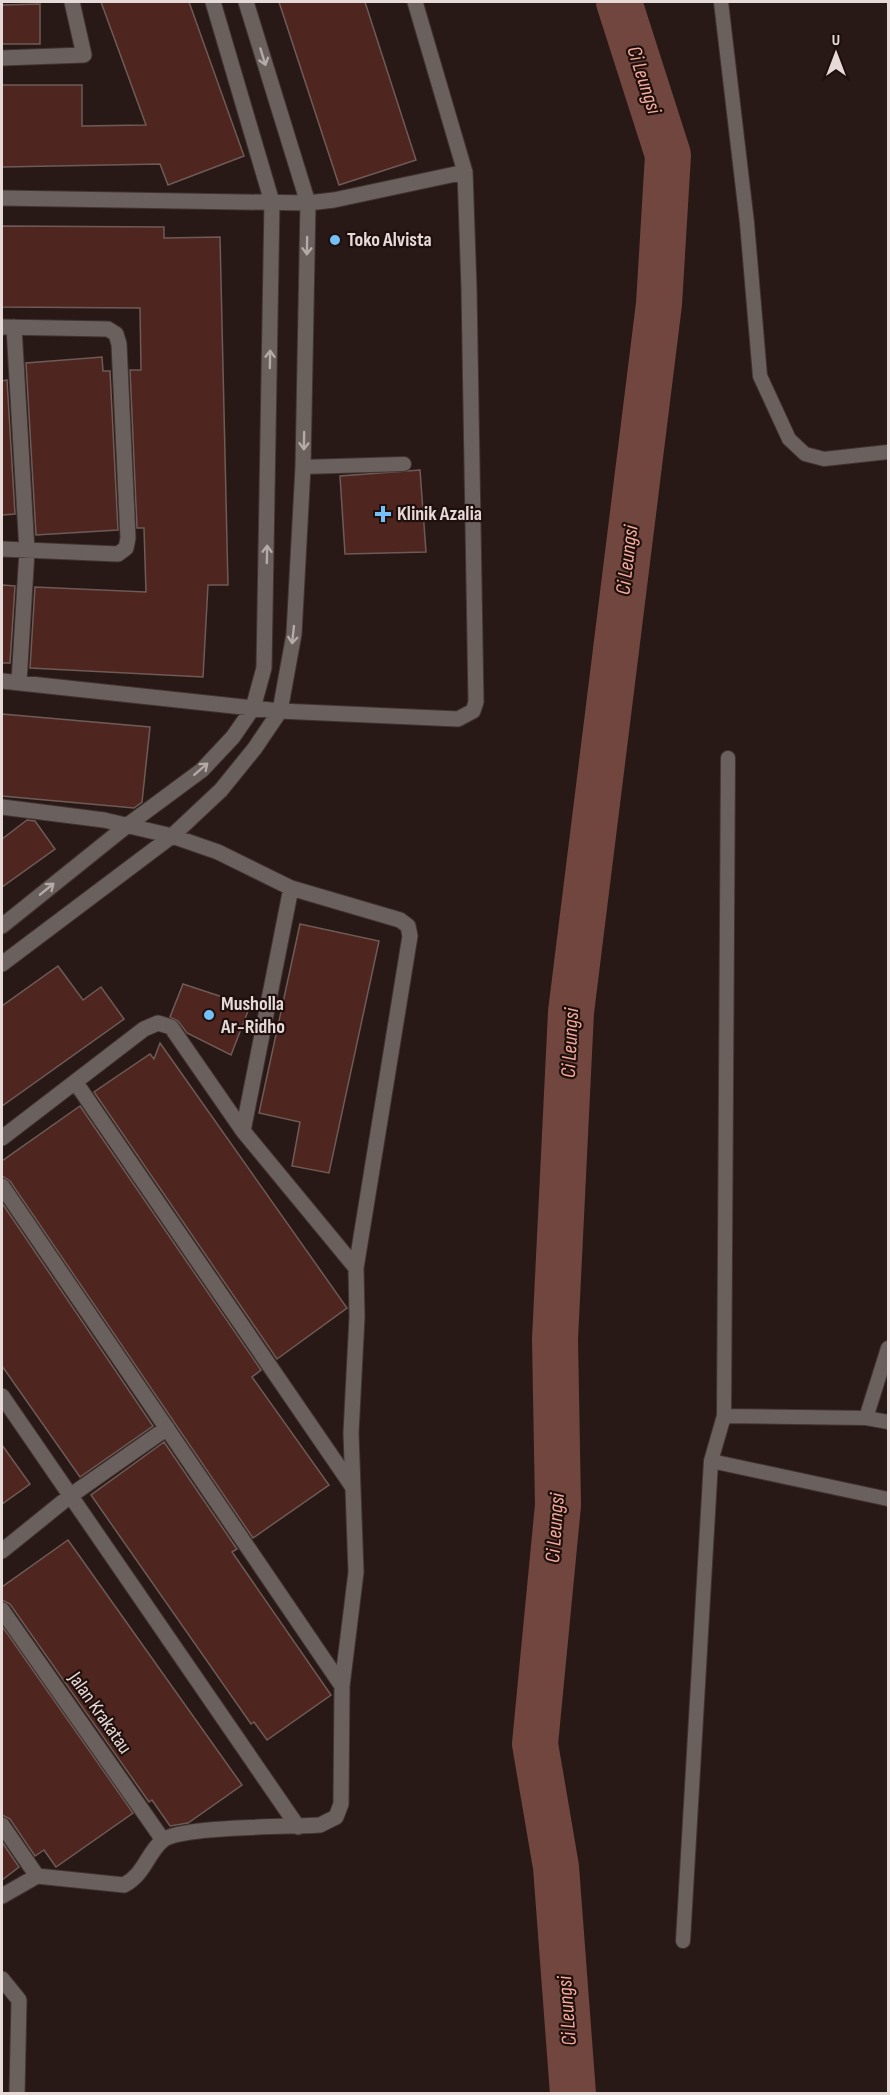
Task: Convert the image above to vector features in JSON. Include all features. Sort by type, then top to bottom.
[{"type":"street","points":[[2,58],[84,55],[72,2]]},
{"type":"street","points":[[2,926],[129,824],[202,770],[233,737],[253,708],[264,668],[272,202],[213,2]]},
{"type":"street","points":[[2,964],[172,836],[221,790],[255,748],[280,711],[294,634],[303,467],[308,203],[246,2]]},
{"type":"street","points":[[2,681],[280,711],[458,719],[473,711],[476,702],[465,172],[415,2]]},
{"type":"street","points":[[2,198],[308,203],[334,200],[465,172]]},
{"type":"street","points":[[2,549],[27,551],[118,554],[126,548],[120,344],[117,334],[108,330],[8,327],[27,551],[19,682]]},
{"type":"street","points":[[2,807],[129,824],[172,836],[218,852],[291,888],[400,920],[408,926],[410,936],[356,1268],[352,1486],[356,1572],[342,1686],[341,1804],[336,1817],[328,1822],[298,1827],[194,1832],[163,1840],[136,1879],[124,1885],[37,1876],[2,1896]]},
{"type":"street","points":[[243,1131],[291,888]]},
{"type":"street","points":[[2,1138],[144,1029],[158,1023],[171,1027],[243,1131],[356,1268]]},
{"type":"street","points":[[76,1083],[352,1486]]},
{"type":"street","points":[[2,1186],[342,1686]]},
{"type":"street","points":[[2,1396],[298,1827]]},
{"type":"street","points":[[2,1551],[70,1496],[167,1428]]},
{"type":"street","name":"Jalan Krakatau","points":[[2,1610],[163,1840]]},
{"type":"street","points":[[2,1825],[37,1876]]},
{"type":"street","points":[[2,1979],[19,2000],[17,2094]]},
{"type":"lane","points":[[721,2],[747,223],[760,376],[789,439],[805,454],[824,459],[888,452]]},
{"type":"lane","points":[[303,467],[404,464]]},
{"type":"lane","points":[[683,1941],[711,1461],[724,1416],[728,758]]},
{"type":"lane","points":[[866,1418],[888,1348]]},
{"type":"lane","points":[[724,1416],[866,1418],[888,1422]]},
{"type":"lane","points":[[711,1461],[888,1499]]},
{"type":"building","points":[[101,2],[189,2],[244,156],[168,185],[160,164],[2,167],[2,85],[82,85],[82,126],[146,125]]},
{"type":"building","points":[[279,2],[365,2],[416,160],[339,185]]},
{"type":"building","points":[[40,4],[40,44],[2,44],[2,5]]},
{"type":"building","points":[[2,226],[164,227],[164,238],[220,237],[228,585],[208,585],[203,677],[30,668],[35,587],[146,592],[144,528],[137,528],[130,370],[141,370],[140,308],[2,307]]},
{"type":"building","points":[[102,357],[103,371],[110,371],[118,530],[36,535],[26,363]]},
{"type":"building","points":[[7,380],[15,514],[2,515],[2,381]]},
{"type":"building","name":"Klinik Azalia","points":[[420,470],[426,552],[345,554],[340,476]]},
{"type":"building","points":[[2,585],[15,586],[10,663],[2,663]]},
{"type":"building","points":[[2,714],[150,727],[142,802],[134,808],[2,796]]},
{"type":"building","points":[[27,820],[35,821],[55,849],[2,887],[2,839]]},
{"type":"building","points":[[300,924],[379,941],[329,1173],[292,1166],[300,1122],[259,1113]]},
{"type":"building","points":[[58,966],[83,1000],[101,987],[124,1019],[2,1106],[2,1006]]},
{"type":"building","name":"Musholla Ar-Ridho","points":[[183,984],[250,1006],[231,1055],[187,1033],[178,1021],[170,1017]]},
{"type":"building","points":[[160,1043],[347,1308],[277,1359],[94,1092],[150,1054],[154,1059]]},
{"type":"building","points":[[80,1106],[261,1370],[252,1377],[329,1485],[253,1538],[10,1181],[2,1176],[2,1161]]},
{"type":"building","points":[[2,1203],[153,1426],[80,1477],[2,1366]]},
{"type":"building","points":[[164,1442],[237,1549],[232,1552],[331,1695],[267,1740],[254,1722],[251,1724],[91,1495]]},
{"type":"building","points":[[2,1445],[30,1484],[2,1504]]},
{"type":"building","points":[[68,1540],[242,1785],[188,1823],[170,1826],[152,1800],[149,1802],[10,1604],[2,1600],[2,1587]]},
{"type":"building","points":[[2,1626],[133,1813],[56,1867],[44,1850],[35,1856],[10,1819],[2,1815]]},
{"type":"building","points":[[2,1842],[19,1867],[2,1880]]},
{"type":"waterway","name":"Ci Leungsi","points":[[573,2094],[556,1867],[535,1744],[558,1505],[555,1339],[571,1012],[659,304],[668,155],[619,2]]},
{"type":"place","name":"Toko Alvista","points":[[335,240]]},
{"type":"place","name":"Klinik Azalia","points":[[383,514]]},
{"type":"place","name":"Musholla Ar-Ridho","points":[[209,1015]]}]
